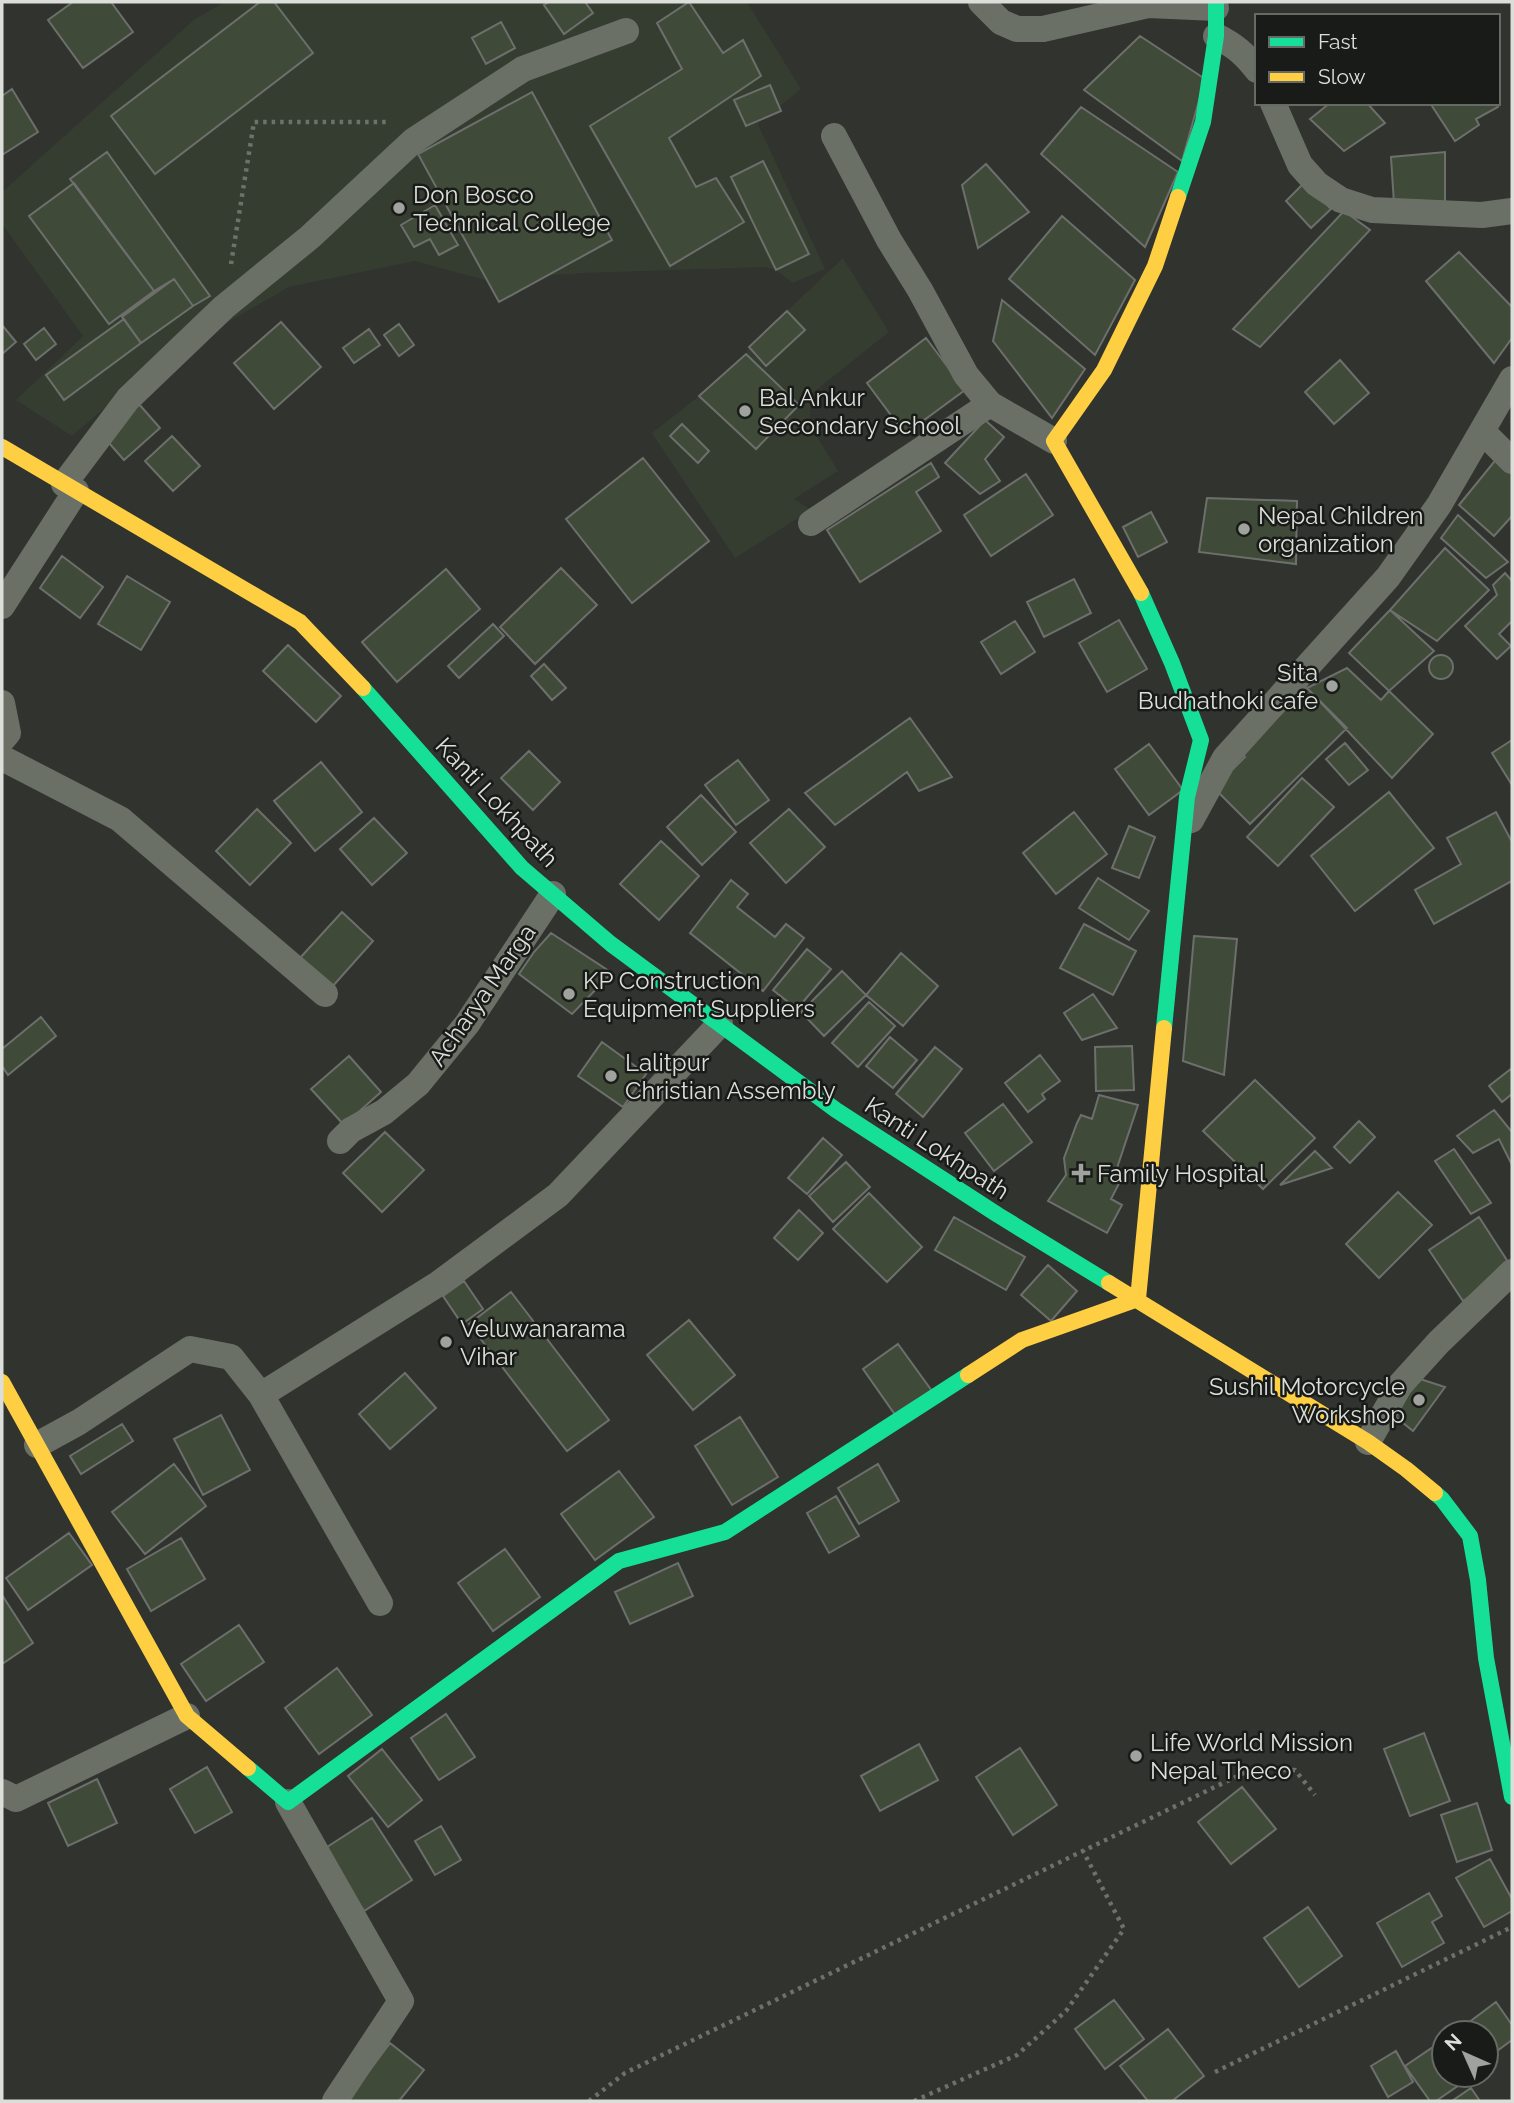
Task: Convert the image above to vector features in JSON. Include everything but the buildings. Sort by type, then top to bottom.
[{"type":"main road","points":[[2,1382],[187,1716],[288,1802],[619,1561],[725,1532],[1022,1340],[1138,1300],[1187,797],[1200,740],[1146,601],[1054,441],[1104,370],[1155,266],[1203,122],[1216,36],[1216,5]]},
{"type":"main road","name":"Kanti Lokhpath","points":[[2,447],[300,622],[384,711],[522,868],[611,944],[836,1110],[998,1214],[1368,1442],[1442,1499],[1469,1536],[1478,1580],[1486,1658],[1508,1748],[1512,1797]]},
{"type":"street","points":[[981,2],[1001,22],[1017,29],[1043,29],[1148,5],[1216,5]]},
{"type":"street","points":[[2,606],[70,487],[128,399],[223,307],[310,237],[413,141],[523,69],[626,31]]},
{"type":"street","points":[[1216,36],[1233,45],[1255,67]]},
{"type":"street","points":[[1274,105],[1300,164],[1317,184],[1341,200],[1372,210],[1482,215],[1512,211]]},
{"type":"street","points":[[834,136],[889,240],[920,290],[966,375],[990,404],[1054,441]]},
{"type":"street","points":[[1185,831],[1225,758],[1388,577],[1439,505],[1512,379]]},
{"type":"street","points":[[811,523],[990,404]]},
{"type":"street","points":[[1483,432],[1512,461]]},
{"type":"street","points":[[2,703],[8,733],[2,740]]},
{"type":"street","points":[[2,758],[120,819],[325,994]]},
{"type":"street","name":"Acharya Marga","points":[[340,1141],[351,1130],[384,1112],[418,1084],[467,1024],[553,894]]},
{"type":"street","points":[[261,1395],[438,1284],[558,1195],[720,1024]]},
{"type":"street","points":[[1368,1442],[1400,1385],[1512,1272]]},
{"type":"street","points":[[37,1445],[79,1422],[190,1349],[231,1357],[261,1395],[380,1603]]},
{"type":"street","points":[[2,1792],[16,1800],[187,1716]]},
{"type":"street","points":[[288,1802],[401,2001],[335,2101]]},
{"type":"path","points":[[223,307],[254,122],[388,122]]},
{"type":"path","points":[[589,2101],[625,2073],[1250,1770],[1294,1770],[1315,1795]]},
{"type":"path","points":[[915,2101],[1017,2055],[1066,2011],[1124,1929],[1083,1851]]},
{"type":"path","points":[[1214,2072],[1512,1927]]},
{"type":"shaded area","name":"Don Bosco Technical College","points":[[225,2],[747,2],[801,89],[758,124],[825,269],[793,283],[776,270],[766,267],[583,273],[485,280],[415,261],[289,287],[157,363],[72,436],[16,400],[83,336],[2,224],[2,192],[195,19]]},
{"type":"shaded area","name":"Bal Ankur Secondary School","points":[[843,258],[889,332],[810,395],[810,425],[838,471],[794,499],[811,510],[735,558],[652,433],[746,354],[749,347]]},
{"type":"traffic: fast","points":[[1178,197],[1203,122],[1216,36],[1216,2]]},
{"type":"traffic: fast","points":[[1141,593],[1172,663],[1201,740],[1187,797],[1164,1028]]},
{"type":"traffic: fast","points":[[363,688],[522,868],[611,944],[836,1110],[1109,1283]]},
{"type":"traffic: fast","points":[[248,1768],[288,1802],[619,1561],[725,1532],[968,1375]]},
{"type":"traffic: fast","points":[[1435,1493],[1470,1536],[1478,1580],[1486,1658],[1512,1797]]},
{"type":"traffic: slow","points":[[1141,593],[1054,441],[1104,370],[1155,266],[1178,197]]},
{"type":"traffic: slow","points":[[2,447],[300,622],[363,688]]},
{"type":"traffic: slow","points":[[968,1375],[1022,1340],[1138,1299],[1164,1028]]},
{"type":"traffic: slow","points":[[1109,1283],[1368,1442],[1435,1493]]},
{"type":"traffic: slow","points":[[2,1382],[187,1716],[248,1768]]},
{"type":"place","name":"Don Bosco Technical College","points":[[399,208]]},
{"type":"place","name":"Bal Ankur Secondary School","points":[[745,411]]},
{"type":"place","name":"Nepal Children organization","points":[[1244,529]]},
{"type":"place","name":"Sita Budhathoki cafe","points":[[1332,686]]},
{"type":"place","name":"KP Construction Equipment Suppliers","points":[[569,994]]},
{"type":"place","name":"Lalitpur Christian Assembly","points":[[611,1076]]},
{"type":"place","name":"Family Hospital","points":[[1081,1173]]},
{"type":"place","name":"Veluwanarama Vihar","points":[[446,1342]]},
{"type":"place","name":"Sushil Motorcycle Workshop","points":[[1419,1400]]},
{"type":"place","name":"Life World Mission Nepal Theco","points":[[1136,1756]]}]
